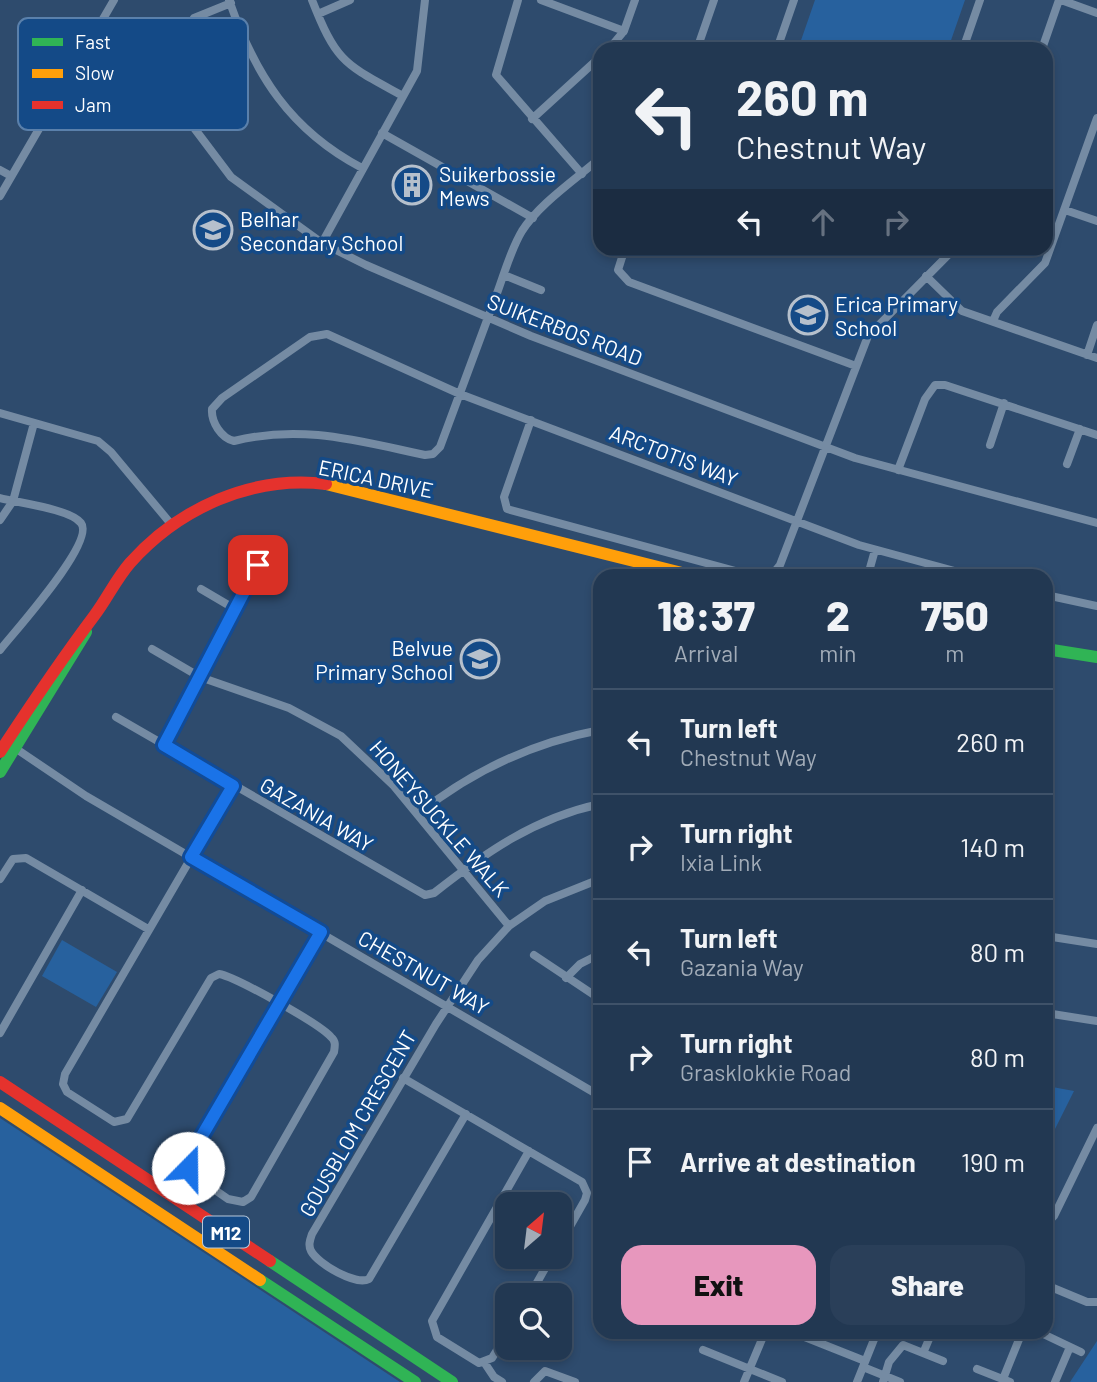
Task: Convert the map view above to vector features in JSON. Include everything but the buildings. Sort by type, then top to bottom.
[{"type":"main road","name":"ERICA DRIVE","points":[[0,772],[5,745],[73,640],[94,616],[127,565],[171,524],[207,503],[247,489],[273,484],[322,483],[666,569]]},
{"type":"main road","points":[[1053,650],[1093,658]]},
{"type":"main road","name":"M12","points":[[0,1082],[452,1382]]},
{"type":"main road","name":"M12","points":[[0,1108],[415,1382]]},
{"type":"street","points":[[100,0],[112,3]]},
{"type":"street","points":[[312,0],[341,59],[403,96]]},
{"type":"street","points":[[318,14],[350,0]]},
{"type":"street","points":[[322,243],[417,71],[425,0]]},
{"type":"street","points":[[518,0],[496,75],[582,174]]},
{"type":"street","points":[[541,0],[624,31]]},
{"type":"street","points":[[615,42],[624,31],[635,0]]},
{"type":"street","points":[[700,42],[715,0]]},
{"type":"street","points":[[779,42],[794,0]]},
{"type":"street","points":[[965,42],[980,0]]},
{"type":"street","points":[[1045,42],[1060,0],[1097,13]]},
{"type":"street","points":[[194,18],[230,2]]},
{"type":"street","points":[[248,48],[253,61],[289,113],[338,155],[362,168]]},
{"type":"street","points":[[532,118],[593,63]]},
{"type":"street","points":[[1053,242],[1097,118]]},
{"type":"street","points":[[0,196],[38,130]]},
{"type":"street","name":"SUIKERBOS ROAD","points":[[197,130],[231,177],[322,243],[488,319],[825,446],[898,470],[1097,523]]},
{"type":"street","points":[[382,133],[533,218]]},
{"type":"street","points":[[460,394],[517,242],[533,218],[593,164]]},
{"type":"street","points":[[0,170],[11,176]]},
{"type":"street","points":[[1065,210],[1097,221]]},
{"type":"street","points":[[622,256],[618,270],[628,282],[856,366]]},
{"type":"street","points":[[777,569],[869,335],[947,256]]},
{"type":"street","points":[[993,321],[997,312],[1045,263],[1048,256]]},
{"type":"street","points":[[504,275],[541,290]]},
{"type":"street","points":[[926,276],[957,308],[1097,358]]},
{"type":"street","points":[[1087,355],[1097,325]]},
{"type":"street","name":"ARCTOTIS WAY","points":[[460,394],[440,447],[433,454],[425,455],[322,433],[284,433],[234,441],[223,435],[212,415],[212,409],[222,398],[310,337],[320,333],[460,394],[876,550],[943,569]]},
{"type":"street","points":[[898,470],[930,388],[945,385],[1097,435]]},
{"type":"street","points":[[990,445],[1004,403]]},
{"type":"street","points":[[0,414],[98,441],[111,452],[171,524]]},
{"type":"street","points":[[531,420],[504,497],[507,509],[728,569]]},
{"type":"street","points":[[0,520],[13,501],[34,423]]},
{"type":"street","points":[[1067,464],[1080,429]]},
{"type":"street","points":[[0,498],[71,515],[81,523],[84,532],[81,543],[56,580],[0,650]]},
{"type":"street","points":[[870,569],[876,550]]},
{"type":"street","points":[[164,745],[258,565]]},
{"type":"street","points":[[201,589],[235,610]]},
{"type":"street","points":[[1053,597],[1097,606]]},
{"type":"street","name":"HONEYSUCKLE WALK","points":[[152,649],[200,677],[289,708],[332,731],[376,767],[509,926]]},
{"type":"street","name":"GAZANIA WAY","points":[[116,717],[425,895],[434,893],[464,869]]},
{"type":"street","points":[[418,814],[490,765],[526,750],[593,732]]},
{"type":"street","name":"CHESTNUT WAY","points":[[5,745],[53,776],[593,1092]]},
{"type":"street","points":[[233,786],[63,1080],[67,1092],[107,1119],[121,1123],[127,1119],[211,978],[219,974],[230,975],[278,1004],[331,1036],[335,1044],[334,1052],[251,1197],[236,1202],[192,1174],[188,1168],[189,1158],[278,1004],[321,932]]},
{"type":"street","points":[[464,869],[530,827],[573,810],[593,806]]},
{"type":"street","points":[[0,879],[10,863],[21,856],[148,929]]},
{"type":"street","name":"GOUSBLOM CRESCENT","points":[[466,1114],[377,1269],[364,1282],[351,1280],[314,1255],[310,1240],[446,1006],[478,960],[509,926],[545,901],[593,881]]},
{"type":"street","points":[[0,1033],[82,890]]},
{"type":"street","points":[[1053,937],[1097,944]]},
{"type":"street","points":[[534,955],[593,995]]},
{"type":"street","points":[[565,978],[580,964],[593,958]]},
{"type":"street","points":[[1053,1014],[1097,1021]]},
{"type":"street","points":[[403,1078],[582,1182],[585,1187],[585,1200],[572,1223]]},
{"type":"street","points":[[1053,1217],[1097,1128]]},
{"type":"street","points":[[495,1354],[484,1362],[477,1362],[437,1337],[432,1321],[529,1151]]},
{"type":"street","points":[[1053,1288],[1087,1302],[1097,1302]]},
{"type":"street","points":[[744,1382],[762,1339]]},
{"type":"street","points":[[808,1339],[864,1364],[883,1379],[900,1382]]},
{"type":"street","points":[[857,1382],[874,1339]]},
{"type":"street","points":[[924,1351],[929,1339]]},
{"type":"street","points":[[977,1369],[1006,1380],[1020,1339]]},
{"type":"street","points":[[1053,1339],[1081,1352]]},
{"type":"street","points":[[883,1379],[888,1362],[903,1345],[924,1351],[943,1361]]},
{"type":"street","points":[[1055,1382],[1070,1347]]},
{"type":"street","points":[[703,1350],[782,1382]]},
{"type":"street","points":[[484,1362],[494,1377],[502,1382]]},
{"type":"street","points":[[534,1382],[545,1371],[575,1382]]},
{"type":"shaded area","points":[[815,0],[965,0],[950,42],[800,42]]},
{"type":"shaded area","points":[[62,940],[117,972],[96,1007],[42,976]]},
{"type":"shaded area","points":[[1053,1087],[1074,1091],[1053,1133]]},
{"type":"shaded area","points":[[0,1118],[400,1382],[0,1382]]},
{"type":"shaded area","points":[[1097,1341],[1097,1382],[1070,1382]]},
{"type":"traffic: fast","points":[[0,772],[86,632]]},
{"type":"traffic: fast","points":[[1053,650],[1097,657]]},
{"type":"traffic: fast","points":[[270,1261],[452,1382]]},
{"type":"traffic: fast","points":[[260,1280],[415,1382]]},
{"type":"traffic: slow","points":[[326,484],[666,569]]},
{"type":"traffic: slow","points":[[0,1108],[260,1280]]},
{"type":"traffic: jam","points":[[0,752],[120,576],[149,543],[194,511],[244,491],[271,485],[326,484]]},
{"type":"traffic: jam","points":[[0,1082],[270,1261]]},
{"type":"place","name":"Suikerbossie Mews","points":[[412,185]]},
{"type":"place","name":"Belhar Secondary School","points":[[213,230]]},
{"type":"place","name":"Erica Primary School","points":[[808,315]]},
{"type":"place","name":"Belvue Primary School","points":[[480,659]]},
{"type":"route","points":[[188,1168],[189,1158],[321,932],[191,857],[233,786],[164,745],[258,565]]}]
